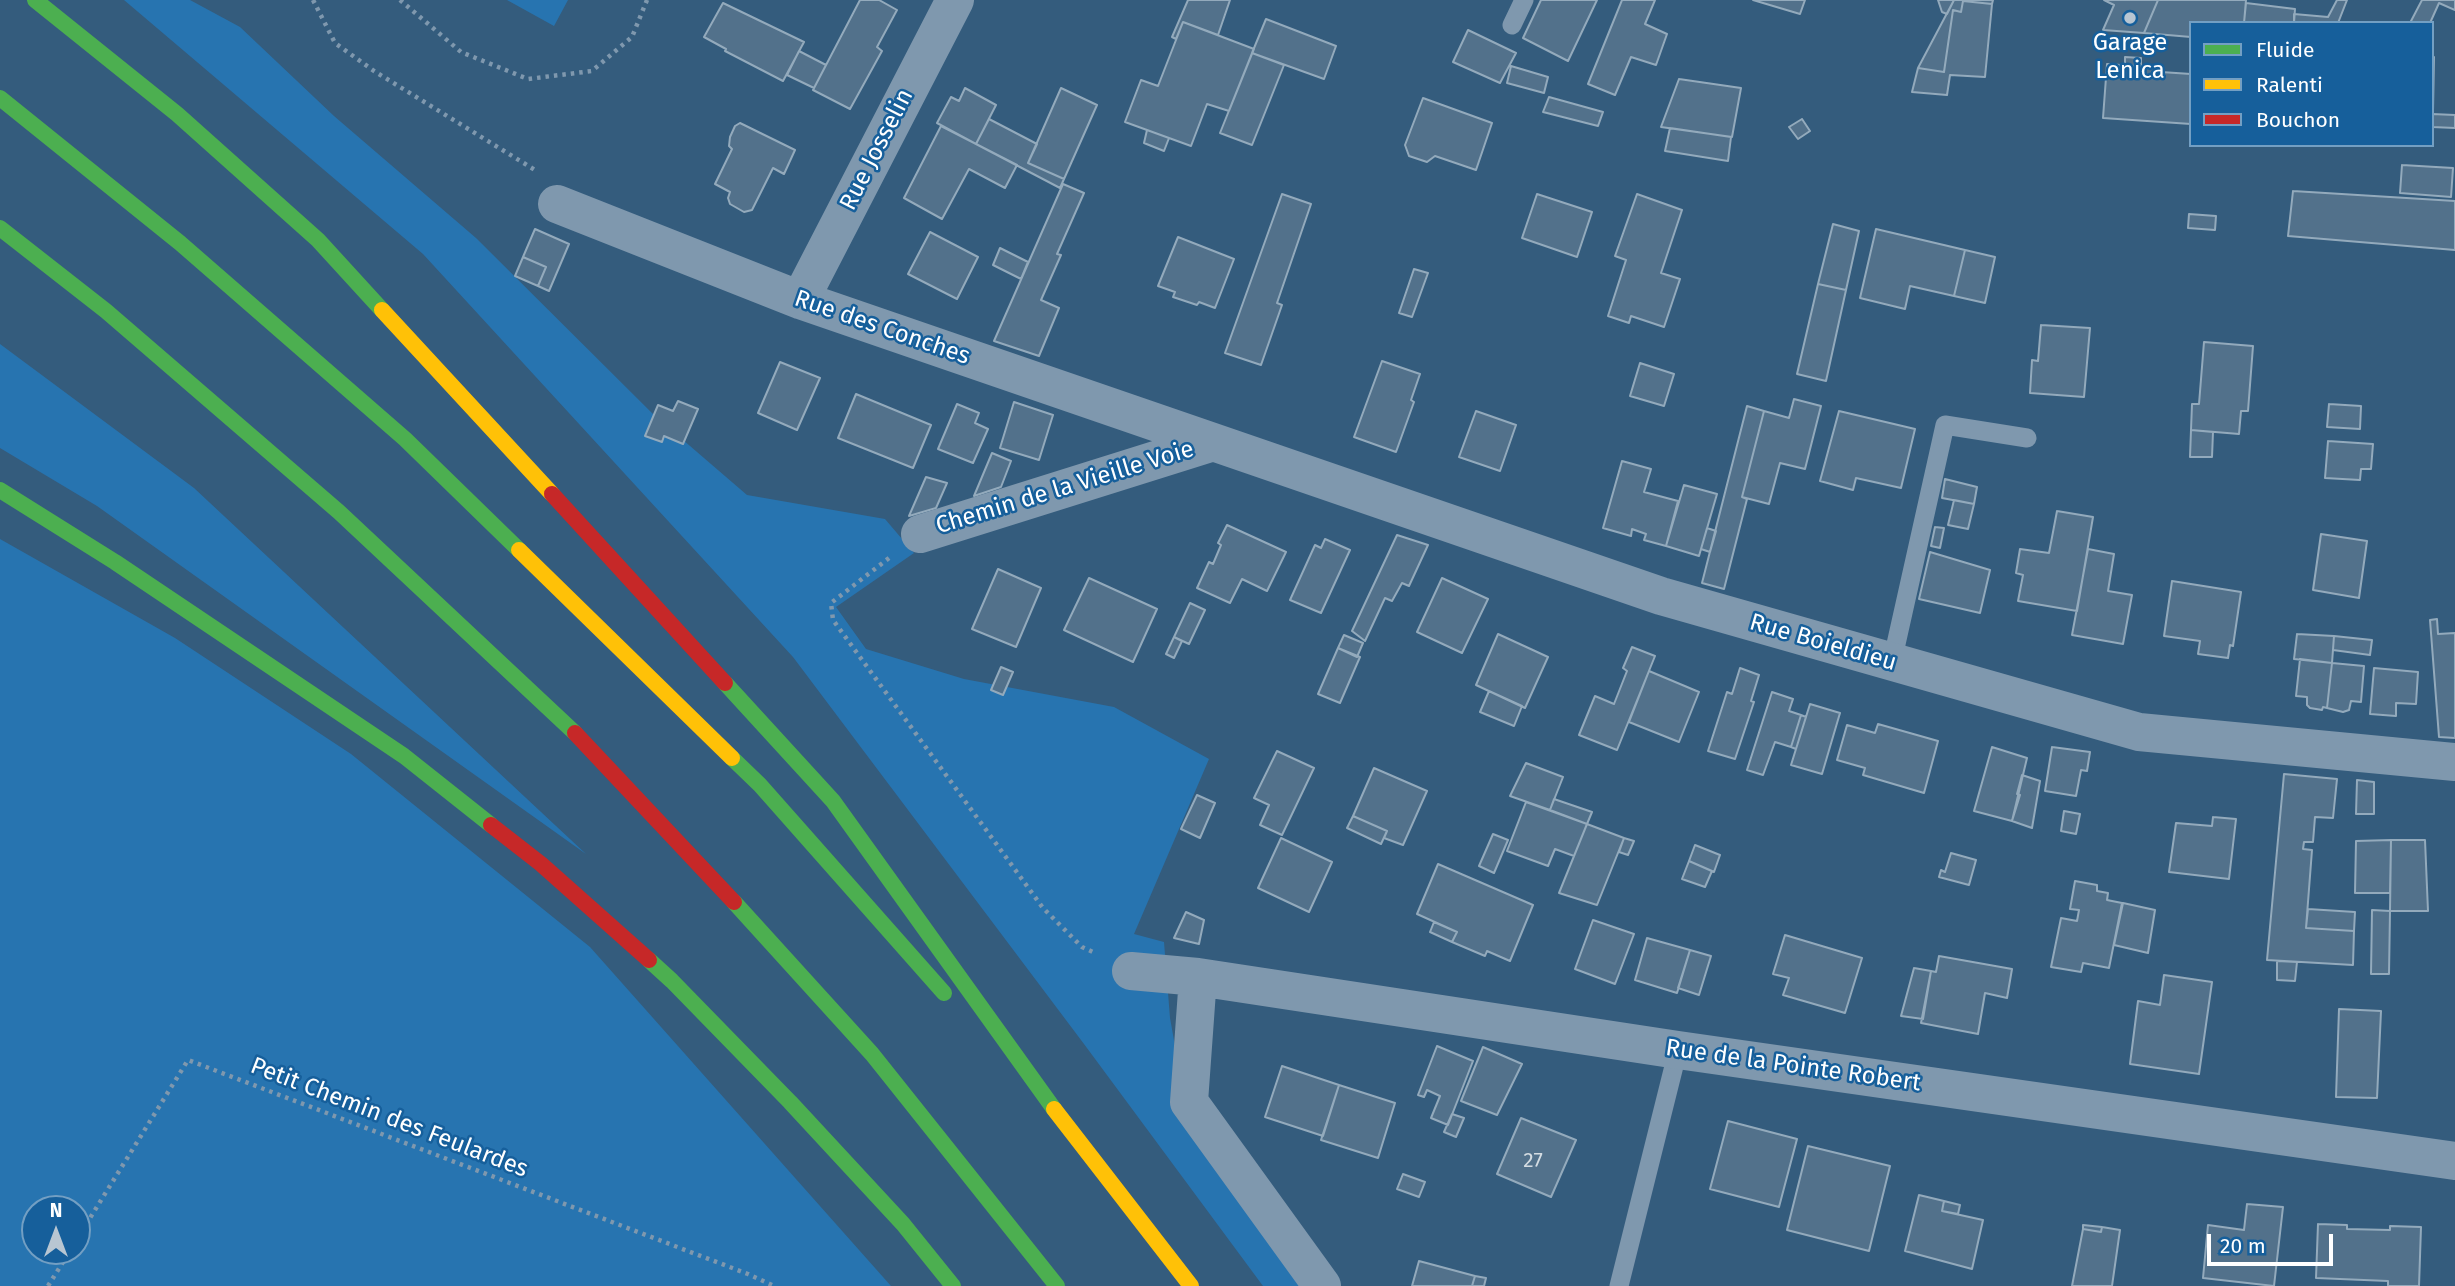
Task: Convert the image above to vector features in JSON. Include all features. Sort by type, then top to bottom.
[{"type":"highway","points":[[35,0],[177,114],[318,240],[812,777],[833,801],[1083,1149],[1191,1286]]},
{"type":"highway","points":[[0,98],[180,243],[405,439],[760,785],[954,1004]]},
{"type":"highway","points":[[0,228],[106,311],[340,512],[562,719],[771,941],[872,1054],[1057,1286]]},
{"type":"highway","points":[[0,490],[115,562],[404,756],[541,864],[673,982],[790,1102],[903,1224],[953,1286]]},
{"type":"highway","points":[[981,1035],[1083,1149]]},
{"type":"street","name":"Rue Josselin","points":[[800,300],[955,0]]},
{"type":"street","name":"Rue des Conches","points":[[557,204],[800,300],[1210,443]]},
{"type":"street","name":"Chemin de la Vieille Voie","points":[[920,534],[1210,443]]},
{"type":"street","name":"Rue Boieldieu","points":[[1210,443],[1661,596],[2139,732],[2455,762]]},
{"type":"street","name":"Rue de la Pointe Robert","points":[[1131,971],[1198,977],[1678,1050],[2455,1161]]},
{"type":"street","points":[[1198,977],[1189,1102],[1322,1286]]},
{"type":"lane","points":[[1512,25],[1524,0]]},
{"type":"lane","points":[[1892,662],[1945,425],[2027,438]]},
{"type":"lane","points":[[1619,1286],[1678,1050]]},
{"type":"path","points":[[313,0],[335,43],[374,71],[536,170],[527,191],[557,204]]},
{"type":"path","points":[[400,0],[461,52],[528,79],[592,71],[632,37],[647,0]]},
{"type":"path","points":[[920,534],[831,603],[833,620],[1043,908],[1082,947],[1131,971]]},
{"type":"path","name":"Petit Chemin des Feulardes","points":[[91,1216],[188,1060],[748,1273],[774,1286]]},
{"type":"path","points":[[48,1286],[61,1265]]},
{"type":"shaded area","points":[[124,0],[190,0],[240,27],[334,116],[476,238],[654,415],[747,495],[885,519],[914,553],[836,607],[866,649],[964,679],[1114,707],[1209,759],[1134,934],[1164,942],[1170,1018],[1180,1074],[1323,1286],[1263,1286],[793,657],[423,254]]},
{"type":"shaded area","points":[[507,0],[568,0],[554,26]]},
{"type":"shaded area","points":[[0,344],[194,488],[586,854],[97,506],[0,448]]},
{"type":"shaded area","points":[[0,539],[175,638],[351,754],[590,947],[891,1286],[0,1286]]},
{"type":"building","points":[[860,0],[879,0],[897,10],[877,47],[882,51],[850,109],[813,90]]},
{"type":"building","points":[[1188,0],[1230,0],[1218,35],[1183,22],[1176,39],[1172,37]]},
{"type":"building","points":[[1541,0],[1597,0],[1568,61],[1523,38]]},
{"type":"building","points":[[1622,0],[1655,0],[1645,24],[1667,34],[1656,65],[1631,57],[1615,95],[1588,84]]},
{"type":"building","points":[[1753,0],[1805,0],[1800,14]]},
{"type":"building","points":[[1938,0],[1954,0],[1947,14],[1942,12]]},
{"type":"building","points":[[1954,0],[1993,0],[1992,4],[1963,1],[1961,12],[1953,10],[1944,72],[1918,68]]},
{"type":"building","name":"Garage Lenica","points":[[2104,0],[2158,0],[2144,33],[2103,30],[2114,5]]},
{"type":"building","points":[[2158,0],[2246,0],[2244,21],[2189,21],[2189,37],[2144,33]]},
{"type":"building","points":[[2337,0],[2347,0],[2339,21],[2294,21],[2294,14],[2328,17]]},
{"type":"building","points":[[2422,0],[2455,0],[2455,10],[2439,3],[2431,21],[2411,21]]},
{"type":"building","points":[[1963,1],[1992,4],[1985,77],[1950,75],[1947,95],[1912,92],[1918,68],[1944,72],[1953,10],[1961,12]]},
{"type":"building","points":[[723,3],[804,42],[783,81],[704,37]]},
{"type":"building","points":[[2246,3],[2295,9],[2294,21],[2244,21]]},
{"type":"building","points":[[1266,19],[1336,46],[1324,79],[1252,53]]},
{"type":"building","points":[[1183,22],[1254,49],[1229,111],[1207,104],[1191,146],[1125,122],[1141,80],[1158,86]]},
{"type":"building","points":[[1468,30],[1516,53],[1500,83],[1453,62]]},
{"type":"building","points":[[799,51],[826,65],[814,88],[787,75]]},
{"type":"building","points":[[1252,53],[1284,65],[1252,145],[1220,133]]},
{"type":"building","points":[[2125,57],[2141,58],[2141,66],[2125,65]]},
{"type":"building","points":[[2107,64],[2161,68],[2161,72],[2189,74],[2189,124],[2103,118]]},
{"type":"building","points":[[1511,66],[1548,77],[1544,93],[1507,83]]},
{"type":"building","points":[[1679,79],[1741,88],[1732,137],[1661,127]]},
{"type":"building","points":[[965,88],[996,105],[976,144],[937,123],[951,97],[959,101]]},
{"type":"building","points":[[1061,88],[1097,105],[1064,179],[1028,163]]},
{"type":"building","points":[[1549,97],[1603,112],[1598,126],[1543,112]]},
{"type":"building","points":[[1423,98],[1492,123],[1476,170],[1435,156],[1427,162],[1409,156],[1405,145]]},
{"type":"building","points":[[2434,114],[2455,115],[2455,128],[2434,127]]},
{"type":"building","points":[[989,119],[1037,144],[1028,163],[1064,179],[1060,188],[976,144]]},
{"type":"building","points":[[1802,119],[1810,131],[1798,139],[1789,127]]},
{"type":"building","points":[[740,123],[795,150],[784,174],[773,168],[752,210],[744,212],[730,204],[730,192],[715,184],[732,149],[729,146],[730,137],[735,126]]},
{"type":"building","points":[[941,126],[1017,165],[1005,188],[969,169],[942,219],[904,198]]},
{"type":"building","points":[[1670,128],[1731,137],[1728,161],[1665,151]]},
{"type":"building","points":[[1147,130],[1169,138],[1164,151],[1144,143]]},
{"type":"building","points":[[2402,165],[2453,168],[2451,197],[2400,193]]},
{"type":"building","points":[[1063,184],[1084,193],[1057,254],[1061,255],[1041,300],[1059,308],[1039,356],[994,341]]},
{"type":"building","points":[[2293,191],[2455,201],[2455,250],[2288,236]]},
{"type":"building","points":[[1282,194],[1311,204],[1277,303],[1282,305],[1261,365],[1225,353]]},
{"type":"building","points":[[1537,194],[1592,212],[1577,257],[1522,238]]},
{"type":"building","points":[[1637,194],[1682,210],[1661,273],[1680,279],[1664,327],[1631,316],[1629,323],[1608,316],[1626,260],[1615,256]]},
{"type":"building","points":[[2189,214],[2216,216],[2215,230],[2188,228]]},
{"type":"building","points":[[1833,224],[1859,231],[1846,290],[1818,284]]},
{"type":"building","points":[[535,229],[569,244],[549,291],[538,286],[546,267],[523,257]]},
{"type":"building","points":[[1876,229],[1965,250],[1954,296],[1910,286],[1905,309],[1860,298]]},
{"type":"building","points":[[930,232],[978,257],[957,299],[908,274]]},
{"type":"building","points":[[1178,237],[1234,259],[1215,308],[1173,297],[1175,292],[1158,286]]},
{"type":"building","points":[[1000,248],[1028,262],[1021,279],[993,265]]},
{"type":"building","points":[[1965,250],[1995,257],[1985,303],[1954,296]]},
{"type":"building","points":[[523,257],[546,267],[538,286],[515,276]]},
{"type":"building","points":[[1414,269],[1428,273],[1412,317],[1399,313]]},
{"type":"building","points":[[1818,284],[1846,290],[1826,381],[1797,374]]},
{"type":"building","points":[[2041,325],[2090,328],[2084,397],[2030,393],[2032,360],[2038,361]]},
{"type":"building","points":[[2204,342],[2253,346],[2248,411],[2241,411],[2239,434],[2191,430],[2192,404],[2199,404]]},
{"type":"building","points":[[1382,361],[1420,374],[1411,400],[1414,402],[1396,452],[1354,437]]},
{"type":"building","points":[[780,362],[820,378],[797,430],[758,413]]},
{"type":"building","points":[[1640,363],[1674,374],[1664,406],[1630,396]]},
{"type":"building","points":[[856,394],[931,425],[913,468],[838,438]]},
{"type":"building","points":[[1794,399],[1821,406],[1805,469],[1780,463],[1769,504],[1742,497],[1764,411],[1789,418]]},
{"type":"building","points":[[678,401],[698,409],[683,444],[664,436],[662,442],[645,436],[658,405],[673,411]]},
{"type":"building","points":[[1014,402],[1053,415],[1039,460],[1000,448]]},
{"type":"building","points":[[957,404],[979,413],[975,423],[988,429],[973,463],[938,449]]},
{"type":"building","points":[[2329,404],[2361,406],[2360,429],[2327,427]]},
{"type":"building","points":[[1747,406],[1764,411],[1742,497],[1747,499],[1724,589],[1702,583]]},
{"type":"building","points":[[1476,411],[1516,425],[1500,471],[1459,457]]},
{"type":"building","points":[[1839,411],[1915,429],[1901,488],[1856,478],[1853,490],[1820,481]]},
{"type":"building","points":[[2191,430],[2213,432],[2212,457],[2190,457]]},
{"type":"building","points":[[2328,441],[2373,444],[2371,469],[2361,469],[2360,480],[2325,478]]},
{"type":"building","points":[[992,453],[1011,461],[1001,487],[974,496]]},
{"type":"building","points":[[1622,461],[1651,469],[1644,492],[1678,501],[1666,546],[1644,540],[1646,534],[1632,529],[1631,536],[1603,528]]},
{"type":"building","points":[[926,477],[947,483],[936,508],[909,516]]},
{"type":"building","points":[[1945,479],[1977,487],[1974,504],[1942,498]]},
{"type":"building","points":[[1684,485],[1717,494],[1699,556],[1666,546]]},
{"type":"building","points":[[1954,500],[1974,504],[1968,529],[1948,525]]},
{"type":"building","points":[[2057,511],[2093,517],[2077,611],[2018,601],[2023,575],[2016,573],[2020,549],[2049,553]]},
{"type":"building","points":[[1227,525],[1286,552],[1267,591],[1242,579],[1230,603],[1197,588],[1209,562],[1213,564],[1221,545],[1218,543]]},
{"type":"building","points":[[1935,527],[1944,528],[1940,548],[1931,546]]},
{"type":"building","points":[[1707,528],[1716,531],[1710,552],[1701,549]]},
{"type":"building","points":[[2321,534],[2367,541],[2359,598],[2313,590]]},
{"type":"building","points":[[1397,535],[1428,545],[1409,586],[1402,583],[1392,601],[1385,598],[1365,641],[1352,631]]},
{"type":"building","points":[[1325,539],[1350,550],[1321,613],[1290,600],[1315,545],[1321,548]]},
{"type":"building","points":[[2088,549],[2114,554],[2108,591],[2132,595],[2123,644],[2072,635]]},
{"type":"building","points":[[1930,552],[1990,570],[1980,613],[1919,599]]},
{"type":"building","points":[[998,569],[1041,588],[1016,647],[972,629]]},
{"type":"building","points":[[1089,578],[1157,609],[1133,662],[1064,630]]},
{"type":"building","points":[[1442,578],[1488,599],[1462,653],[1417,632]]},
{"type":"building","points":[[2172,581],[2241,592],[2233,646],[2230,645],[2228,658],[2198,654],[2200,641],[2164,636]]},
{"type":"building","points":[[1190,603],[1205,610],[1189,644],[1174,637]]},
{"type":"building","points":[[2437,619],[2438,634],[2455,633],[2455,738],[2439,737],[2430,620]]},
{"type":"building","points":[[1498,634],[1548,657],[1525,708],[1476,685]]},
{"type":"building","points":[[2297,634],[2334,636],[2332,663],[2294,659]]},
{"type":"building","points":[[1344,635],[1363,643],[1357,657],[1338,648]]},
{"type":"building","points":[[2334,636],[2372,640],[2370,655],[2333,650]]},
{"type":"building","points":[[1174,637],[1182,641],[1174,658],[1166,654]]},
{"type":"building","points":[[1632,647],[1655,656],[1617,750],[1579,735],[1595,696],[1614,704],[1627,671],[1623,668]]},
{"type":"building","points":[[1338,648],[1360,657],[1340,703],[1318,694]]},
{"type":"building","points":[[2300,659],[2332,663],[2327,708],[2310,708],[2307,705],[2307,697],[2296,696]]},
{"type":"building","points":[[2332,663],[2364,666],[2361,702],[2351,701],[2349,710],[2343,712],[2327,708]]},
{"type":"building","points":[[1001,667],[1013,672],[1003,695],[991,690]]},
{"type":"building","points":[[1740,668],[1759,675],[1751,701],[1754,702],[1735,759],[1708,751],[1727,692],[1732,694]]},
{"type":"building","points":[[2374,668],[2418,672],[2416,704],[2396,703],[2396,716],[2370,714]]},
{"type":"building","points":[[1649,671],[1699,692],[1679,742],[1629,722]]},
{"type":"building","points":[[1489,691],[1522,706],[1514,726],[1480,712]]},
{"type":"building","points":[[1772,692],[1793,699],[1789,711],[1801,715],[1791,747],[1775,742],[1763,775],[1747,770]]},
{"type":"building","points":[[1810,704],[1840,713],[1822,774],[1791,765]]},
{"type":"building","points":[[1801,715],[1806,717],[1796,749],[1791,747]]},
{"type":"building","points":[[1878,724],[1938,741],[1924,793],[1863,775],[1865,768],[1837,760],[1847,725],[1875,733]]},
{"type":"building","points":[[1992,747],[2027,758],[2012,821],[1974,811]]},
{"type":"building","points":[[2052,747],[2090,752],[2087,771],[2081,770],[2076,796],[2045,791]]},
{"type":"building","points":[[1277,751],[1314,768],[1282,835],[1260,825],[1269,805],[1254,798]]},
{"type":"building","points":[[1526,763],[1563,777],[1550,810],[1510,796]]},
{"type":"building","points":[[1374,768],[1427,791],[1403,845],[1384,838],[1387,831],[1353,816]]},
{"type":"building","points":[[2284,774],[2337,779],[2333,818],[2315,817],[2313,842],[2304,842],[2303,849],[2312,850],[2306,928],[2354,931],[2353,965],[2267,960]]},
{"type":"building","points":[[2022,775],[2040,781],[2032,828],[2012,821],[2020,795],[2017,794]]},
{"type":"building","points":[[2357,780],[2374,782],[2374,814],[2356,814]]},
{"type":"building","points":[[1197,795],[1215,803],[1200,838],[1181,829]]},
{"type":"building","points":[[1554,799],[1592,812],[1587,824],[1550,810]]},
{"type":"building","points":[[1526,802],[1587,824],[1574,856],[1555,849],[1548,866],[1507,851]]},
{"type":"building","points":[[2064,811],[2080,814],[2076,834],[2061,831]]},
{"type":"building","points":[[1353,816],[1387,831],[1381,844],[1347,828]]},
{"type":"building","points":[[2213,817],[2236,819],[2229,879],[2169,872],[2176,823],[2212,826]]},
{"type":"building","points":[[1587,824],[1624,838],[1597,905],[1559,893]]},
{"type":"building","points":[[1493,834],[1508,840],[1494,873],[1479,866]]},
{"type":"building","points":[[1281,838],[1332,862],[1309,912],[1258,888]]},
{"type":"building","points":[[1624,838],[1634,841],[1628,855],[1619,852]]},
{"type":"building","points":[[2391,840],[2390,893],[2355,893],[2356,841]]},
{"type":"building","points":[[2391,840],[2425,840],[2428,911],[2390,911]]},
{"type":"building","points":[[1695,845],[1720,855],[1714,872],[1689,861]]},
{"type":"building","points":[[1951,853],[1976,860],[1969,885],[1939,877],[1941,870],[1945,872]]},
{"type":"building","points":[[1689,861],[1712,871],[1705,887],[1682,879]]},
{"type":"building","points":[[1438,864],[1533,905],[1510,961],[1487,951],[1485,956],[1452,942],[1457,932],[1417,914]]},
{"type":"building","points":[[2075,881],[2097,885],[2097,891],[2108,893],[2107,900],[2122,903],[2109,968],[2083,963],[2081,972],[2051,967],[2061,918],[2077,921],[2079,910],[2070,909]]},
{"type":"building","points":[[2123,903],[2155,910],[2148,953],[2114,945]]},
{"type":"building","points":[[2308,909],[2355,912],[2354,931],[2306,928]]},
{"type":"building","points":[[2372,910],[2390,911],[2389,974],[2371,974]]},
{"type":"building","points":[[1186,912],[1204,920],[1199,944],[1174,938]]},
{"type":"building","points":[[1593,920],[1634,934],[1615,984],[1575,969]]},
{"type":"building","points":[[1434,922],[1457,932],[1452,942],[1430,932]]},
{"type":"building","points":[[1785,935],[1862,958],[1845,1013],[1783,995],[1789,978],[1773,974]]},
{"type":"building","points":[[1647,938],[1690,950],[1677,993],[1635,980]]},
{"type":"building","points":[[1690,950],[1711,956],[1699,995],[1678,988]]},
{"type":"building","points":[[1939,956],[2012,969],[2007,998],[1985,993],[1978,1034],[1921,1023],[1931,971],[1936,972]]},
{"type":"building","points":[[2277,961],[2297,962],[2295,981],[2277,980]]},
{"type":"building","points":[[1914,968],[1931,971],[1923,1019],[1901,1016]]},
{"type":"building","points":[[2164,975],[2212,982],[2199,1074],[2130,1064],[2138,1001],[2160,1005]]},
{"type":"building","points":[[2339,1009],[2381,1011],[2377,1098],[2336,1097]]},
{"type":"building","points":[[1437,1046],[1473,1061],[1448,1125],[1431,1118],[1440,1096],[1427,1090],[1424,1097],[1418,1095]]},
{"type":"building","points":[[1483,1047],[1522,1064],[1497,1115],[1461,1101]]},
{"type":"building","points":[[1282,1066],[1339,1085],[1323,1136],[1265,1117]]},
{"type":"building","points":[[1339,1085],[1395,1103],[1378,1158],[1321,1140]]},
{"type":"building","points":[[1452,1114],[1464,1118],[1456,1137],[1444,1132]]},
{"type":"building","points":[[1521,1118],[1576,1140],[1551,1197],[1497,1174]]},
{"type":"building","points":[[1728,1121],[1797,1139],[1779,1207],[1710,1189]]},
{"type":"building","points":[[1808,1146],[1890,1166],[1869,1251],[1787,1230]]},
{"type":"building","points":[[1403,1174],[1425,1182],[1419,1197],[1397,1189]]},
{"type":"building","points":[[1919,1195],[1944,1201],[1942,1211],[1983,1220],[1972,1269],[1905,1251]]},
{"type":"building","points":[[1944,1201],[1960,1205],[1958,1214],[1942,1211]]},
{"type":"building","points":[[2247,1204],[2283,1207],[2274,1286],[2203,1278],[2208,1225],[2244,1230]]},
{"type":"building","points":[[2318,1224],[2347,1225],[2347,1229],[2390,1230],[2390,1226],[2421,1227],[2419,1286],[2388,1286],[2388,1281],[2316,1278]]},
{"type":"building","points":[[2083,1225],[2102,1227],[2101,1232],[2083,1229]]},
{"type":"building","points":[[2102,1227],[2120,1230],[2112,1286],[2072,1286],[2083,1229],[2101,1232]]},
{"type":"building","points":[[1419,1261],[1475,1276],[1472,1286],[1412,1286]]},
{"type":"building","points":[[1475,1276],[1486,1278],[1484,1286],[1472,1286]]},
{"type":"traffic: fast","points":[[35,0],[177,114],[318,240],[382,310]]},
{"type":"traffic: fast","points":[[0,98],[180,243],[405,439],[519,550]]},
{"type":"traffic: fast","points":[[0,228],[106,311],[339,512],[575,733]]},
{"type":"traffic: fast","points":[[0,490],[115,562],[404,756],[491,825]]},
{"type":"traffic: fast","points":[[725,683],[833,801],[1054,1109]]},
{"type":"traffic: fast","points":[[732,758],[760,785],[944,993]]},
{"type":"traffic: fast","points":[[734,902],[872,1054],[1057,1286]]},
{"type":"traffic: fast","points":[[649,960],[790,1102],[903,1224],[953,1286]]},
{"type":"traffic: slow","points":[[382,310],[552,494]]},
{"type":"traffic: slow","points":[[519,550],[732,758]]},
{"type":"traffic: slow","points":[[1054,1109],[1191,1286]]},
{"type":"traffic: jam","points":[[552,494],[725,683]]},
{"type":"traffic: jam","points":[[575,733],[734,902]]},
{"type":"traffic: jam","points":[[491,825],[541,864],[649,960]]},
{"type":"place","name":"Garage Lenica","points":[[2130,18]]}]
